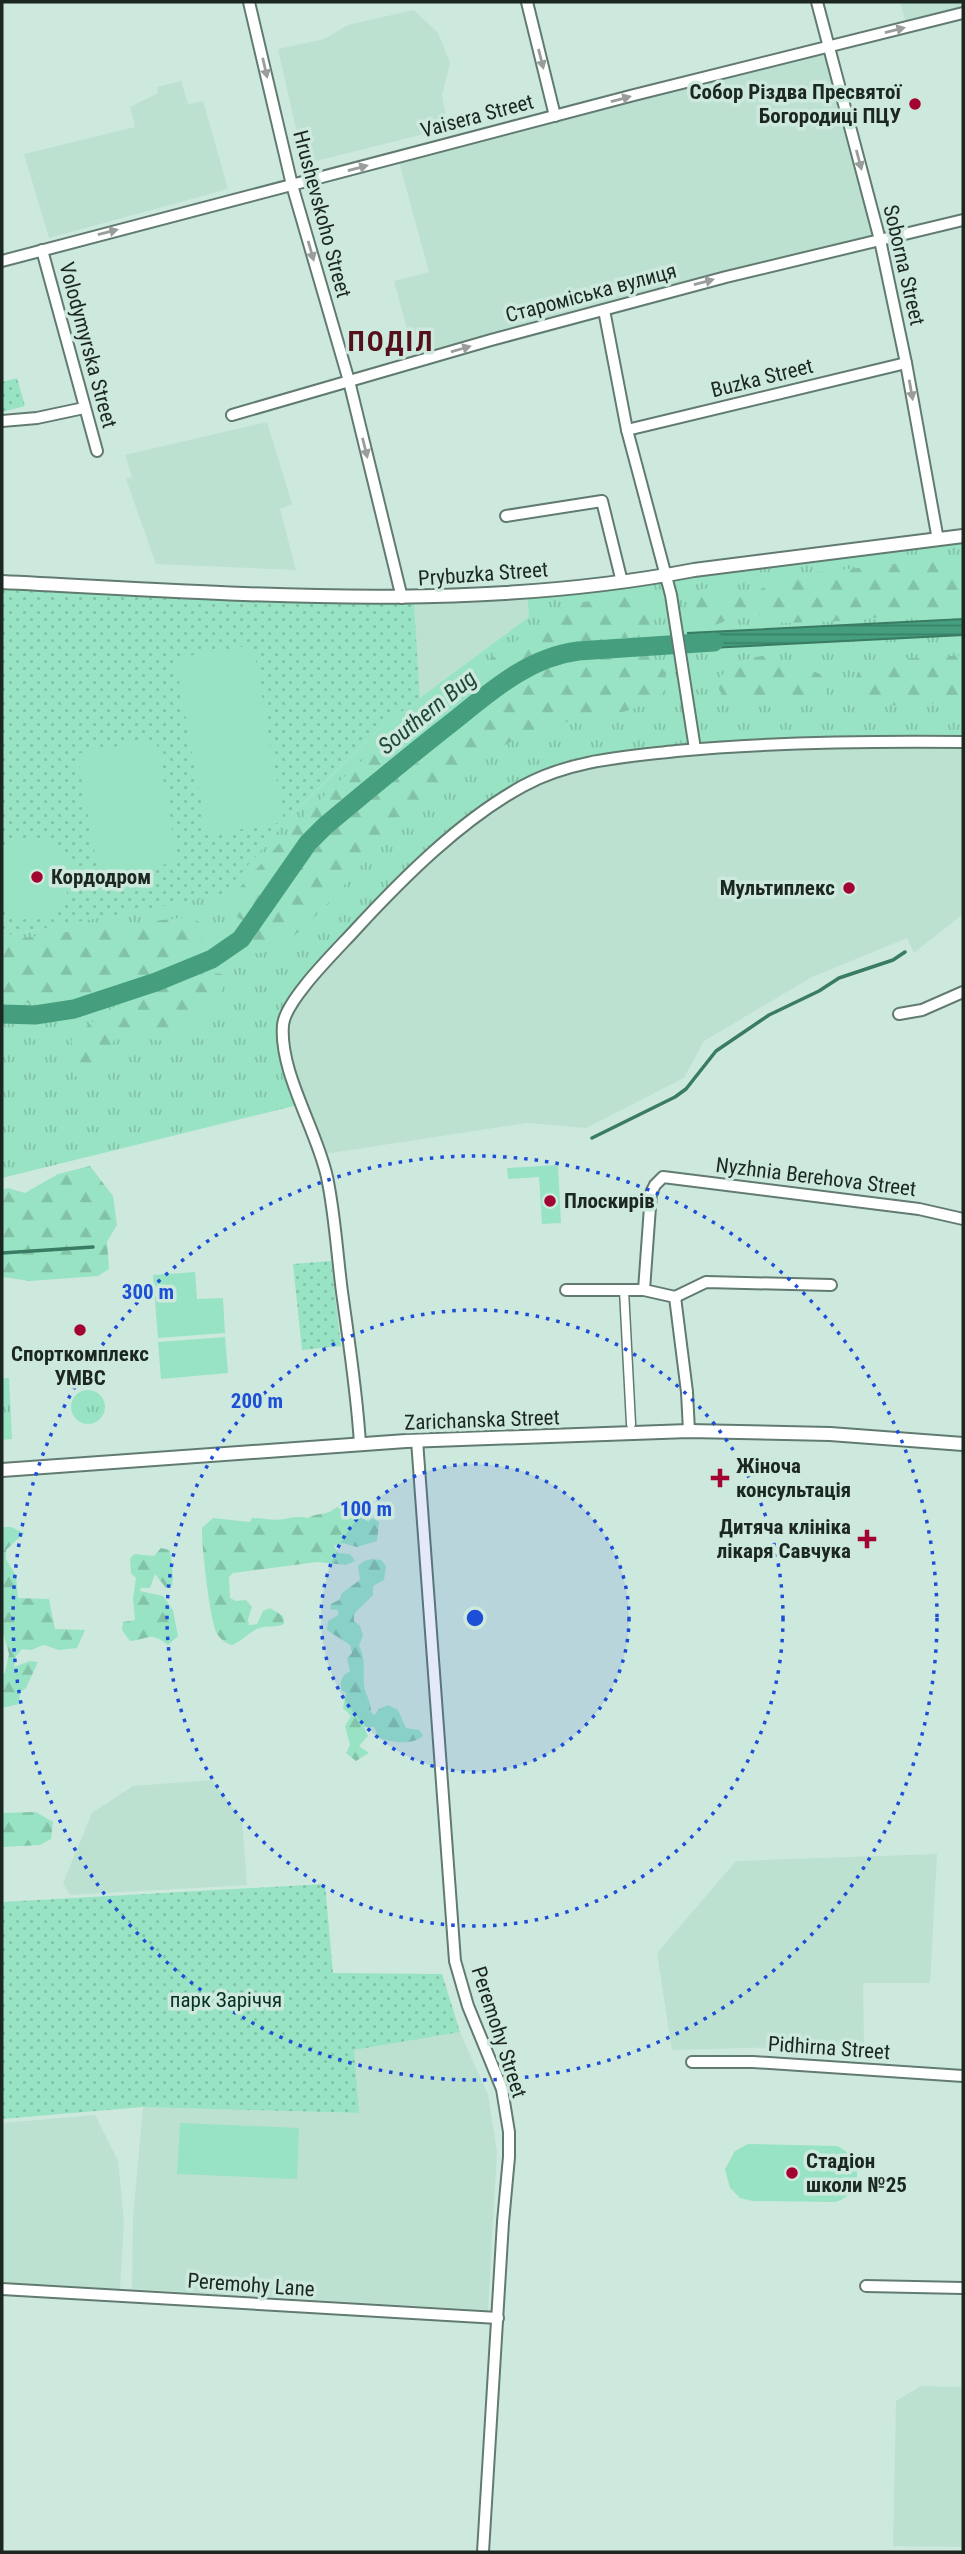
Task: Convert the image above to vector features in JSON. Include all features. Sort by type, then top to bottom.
[{"type":"street","name":"Hrushevskoho Street","points":[[249,2],[292,185],[349,381],[402,598]]},
{"type":"street","points":[[527,2],[555,116]]},
{"type":"street","name":"Soborna Street","points":[[817,2],[880,240],[906,363],[938,540]]},
{"type":"street","name":"Vaisera Street","points":[[2,261],[555,116],[963,13]]},
{"type":"street","name":"Староміська вулиця","points":[[232,415],[726,277],[963,220]]},
{"type":"street","name":"Volodymyrska Street","points":[[42,250],[83,408],[97,451]]},
{"type":"street","points":[[604,310],[627,430],[667,575],[695,750]]},
{"type":"street","name":"Buzka Street","points":[[627,430],[906,363]]},
{"type":"street","points":[[2,421],[37,418],[83,408]]},
{"type":"street","points":[[506,516],[602,501],[622,582]]},
{"type":"street","name":"Prybuzka Street","points":[[2,582],[402,598],[495,595],[622,582],[963,536]]},
{"type":"street","points":[[360,1444],[327,1176],[285,1051],[283,1029],[285,1014],[319,970],[394,888],[432,854],[494,804],[538,779],[594,761],[695,750],[838,740],[963,742]]},
{"type":"street","points":[[899,1014],[922,1010],[963,992]]},
{"type":"street","name":"Nyzhnia Berehova Street","points":[[643,1290],[649,1204],[655,1185],[663,1177],[919,1209],[963,1219]]},
{"type":"street","points":[[566,1290],[643,1290],[675,1297],[706,1282],[831,1285]]},
{"type":"street","points":[[624,1290],[632,1424]]},
{"type":"street","points":[[675,1297],[689,1431]]},
{"type":"street","name":"Zarichanska Street","points":[[2,1470],[417,1440],[689,1431],[830,1434],[963,1444]]},
{"type":"street","name":"Peremohy Street","points":[[417,1440],[456,1961],[468,2006],[502,2089],[509,2132],[484,2552]]},
{"type":"street","name":"Pidhirna Street","points":[[692,2062],[754,2062],[963,2076]]},
{"type":"street","points":[[866,2286],[963,2288]]},
{"type":"street","name":"Peremohy Lane","points":[[2,2289],[498,2318]]},
{"type":"shaded area","points":[[900,2],[963,2],[963,8],[906,23]]},
{"type":"shaded area","points":[[414,10],[438,33],[450,63],[442,95],[448,128],[304,164],[278,49],[324,39],[348,25]]},
{"type":"shaded area","points":[[826,52],[874,236],[415,358],[394,281],[429,272],[399,162]]},
{"type":"shaded area","points":[[181,81],[188,104],[203,101],[228,189],[49,238],[24,154],[135,127],[130,107],[158,93],[157,87]]},
{"type":"shaded area","points":[[267,422],[292,504],[280,509],[296,570],[156,564],[126,479],[132,477],[125,455]]},
{"type":"shaded area","points":[[527,596],[529,617],[420,698],[414,602]]},
{"type":"shaded area","points":[[963,619],[963,635],[691,649],[688,633]]},
{"type":"shaded area","points":[[838,745],[963,746],[963,914],[914,953],[907,938],[812,977],[704,1041],[684,1078],[586,1128],[527,1123],[324,1154],[289,1050],[289,1016],[322,973],[414,874],[497,808],[539,783],[595,765],[695,754]]},
{"type":"shaded area","points":[[212,1780],[242,1820],[247,1885],[70,1895],[63,1883],[92,1813],[133,1786]]},
{"type":"shaded area","points":[[937,1854],[930,1983],[863,1983],[864,2045],[672,2050],[657,1953],[736,1861]]},
{"type":"shaded area","points":[[460,2032],[488,2095],[497,2152],[488,2310],[132,2289],[133,2218],[143,2107],[358,2113],[354,2050]]},
{"type":"shaded area","points":[[95,2115],[118,2161],[124,2222],[120,2289],[2,2282],[2,2123]]},
{"type":"shaded area","points":[[921,2386],[963,2387],[963,2547],[893,2546],[896,2401]]},
{"type":"green space","points":[[17,378],[25,406],[2,412],[2,382]]},
{"type":"green space","points":[[963,541],[963,737],[838,736],[699,745],[672,579]]},
{"type":"green space","points":[[963,556],[963,603],[886,616],[828,622],[781,623],[752,613],[708,626],[691,623],[686,611],[688,599],[704,588],[736,597],[747,596],[787,576]]},
{"type":"green space","points":[[664,581],[690,745],[593,756],[536,775],[492,800],[408,867],[316,967],[281,1012],[278,1029],[298,1105],[2,1178],[2,936],[41,929],[289,818],[382,726],[529,617],[527,596]]},
{"type":"green space","points":[[2,586],[414,602],[420,698],[382,726],[334,773],[289,818],[222,895],[2,936]]},
{"type":"green space","points":[[625,597],[642,598],[654,606],[657,617],[647,630],[627,638],[605,638],[567,646],[528,659],[499,674],[395,752],[319,820],[276,874],[249,916],[242,920],[234,915],[230,907],[234,894],[314,805],[384,740],[471,672],[564,608],[583,602]]},
{"type":"green space","points":[[253,645],[284,822],[207,835],[175,658]]},
{"type":"green space","points":[[642,654],[654,658],[666,673],[665,690],[652,700],[639,707],[610,715],[550,726],[522,736],[494,751],[455,779],[388,838],[303,928],[269,951],[253,953],[250,946],[253,937],[277,897],[324,840],[375,793],[459,734],[510,691],[543,669],[579,658]]},
{"type":"green space","points":[[766,655],[797,670],[808,669],[820,674],[827,686],[826,696],[813,705],[791,697],[774,695],[738,703],[722,695],[717,685],[725,672],[744,660]]},
{"type":"green space","points":[[963,655],[963,702],[877,706],[861,698],[854,684],[858,672],[883,663],[909,658]]},
{"type":"green space","points":[[156,739],[178,862],[99,876],[77,754]]},
{"type":"green space","name":"Кордодром","points":[[26,838],[51,843],[65,855],[70,873],[68,891],[58,907],[43,918],[24,919],[2,907],[2,850],[12,842]]},
{"type":"green space","points":[[187,917],[202,923],[204,936],[192,954],[164,970],[83,996],[45,1002],[2,1004],[2,942]]},
{"type":"green space","points":[[211,973],[222,974],[225,981],[220,998],[164,1041],[155,1040],[139,1030],[118,1033],[94,1075],[79,1080],[66,1061],[72,1039],[104,1012],[155,989]]},
{"type":"green space","name":"Плоскирів","points":[[558,1165],[561,1223],[542,1224],[539,1177],[508,1179],[507,1168]]},
{"type":"green space","points":[[90,1166],[113,1196],[117,1225],[107,1242],[109,1269],[98,1276],[30,1281],[2,1277],[2,1190],[8,1188],[25,1193],[58,1174]]},
{"type":"green space","points":[[331,1261],[341,1346],[302,1350],[293,1264]]},
{"type":"green space","points":[[195,1272],[197,1299],[223,1298],[225,1333],[158,1338],[153,1275]]},
{"type":"green space","points":[[225,1337],[228,1373],[161,1379],[158,1342]]},
{"type":"green space","points":[[2,1378],[9,1378],[12,1439],[2,1440]]},
{"type":"green space","points":[[88,1390],[100,1395],[105,1407],[100,1419],[88,1424],[76,1419],[71,1407],[76,1395]]},
{"type":"green space","points":[[344,1505],[356,1505],[356,1509],[366,1507],[371,1512],[365,1519],[368,1522],[373,1518],[379,1522],[377,1541],[357,1547],[343,1543],[334,1546],[338,1553],[350,1554],[355,1561],[346,1565],[317,1562],[233,1573],[229,1577],[230,1598],[236,1601],[246,1600],[252,1607],[249,1625],[257,1624],[263,1611],[270,1608],[283,1616],[284,1624],[259,1628],[232,1645],[221,1639],[216,1632],[211,1612],[202,1528],[213,1518],[250,1522],[252,1518],[308,1518]]},
{"type":"green space","points":[[2,1527],[11,1527],[24,1533],[6,1550],[6,1559],[16,1576],[18,1598],[49,1599],[55,1629],[85,1630],[77,1648],[59,1650],[44,1645],[31,1650],[22,1649],[16,1656],[14,1667],[30,1661],[38,1662],[26,1688],[20,1692],[19,1704],[2,1708],[2,1674],[5,1673],[9,1654],[2,1628]]},
{"type":"green space","points":[[161,1548],[170,1550],[172,1586],[166,1588],[155,1574],[150,1588],[141,1588],[140,1591],[163,1596],[173,1610],[178,1636],[168,1645],[153,1637],[130,1641],[122,1630],[123,1622],[135,1620],[133,1598],[136,1578],[131,1573],[130,1559],[134,1554],[154,1556]]},
{"type":"green space","points":[[372,1559],[381,1560],[386,1566],[384,1580],[373,1586],[373,1595],[354,1614],[354,1621],[360,1626],[363,1635],[359,1646],[371,1712],[374,1715],[388,1705],[398,1710],[406,1728],[419,1730],[423,1736],[413,1741],[395,1742],[379,1738],[374,1727],[364,1727],[368,1736],[359,1746],[369,1753],[356,1761],[346,1753],[350,1745],[345,1726],[351,1716],[343,1708],[346,1693],[341,1690],[341,1681],[350,1671],[347,1658],[352,1653],[350,1645],[327,1630],[328,1621],[338,1615],[338,1610],[330,1609],[331,1604],[360,1580],[358,1566]]},
{"type":"green space","points":[[36,1812],[53,1822],[51,1839],[40,1845],[2,1847],[2,1813]]},
{"type":"green space","name":"парк Заріччя","points":[[325,1884],[333,1973],[442,1974],[460,2032],[354,2050],[359,2113],[143,2107],[2,2119],[2,1902]]},
{"type":"green space","points":[[180,2123],[299,2128],[297,2179],[177,2174]]},
{"type":"green space","name":"Стадіон школи №25","points":[[748,2144],[837,2146],[852,2158],[856,2166],[856,2183],[852,2191],[836,2202],[753,2201],[740,2198],[730,2188],[725,2169],[735,2151]]},
{"type":"waterway","name":"Southern Bug","points":[[2,1014],[35,1015],[74,1009],[156,982],[212,959],[241,939],[308,843],[325,826],[472,706],[539,662],[578,651],[714,642]]},
{"type":"waterway","points":[[592,1138],[675,1097],[686,1089],[716,1051],[769,1015],[819,991],[839,978],[893,960],[905,952]]},
{"type":"waterway","points":[[2,1253],[93,1247]]},
{"type":"place","name":"Собор Різдва Пресвятої Богородиці ПЦУ","points":[[915,104]]},
{"type":"place","name":"Кордодром","points":[[37,877]]},
{"type":"place","name":"Мультиплекс","points":[[849,888]]},
{"type":"place","name":"Плоскирів","points":[[550,1201]]},
{"type":"place","name":"Спорткомплекс УМВС","points":[[80,1330]]},
{"type":"place","name":"Жіноча консультація","points":[[720,1478]]},
{"type":"place","name":"Дитяча клініка лікаря Савчука","points":[[867,1539]]},
{"type":"place","name":"Стадіон школи №25","points":[[792,2173]]},
{"type":"district","name":"ПОДІЛ","points":[[391,341]]}]
